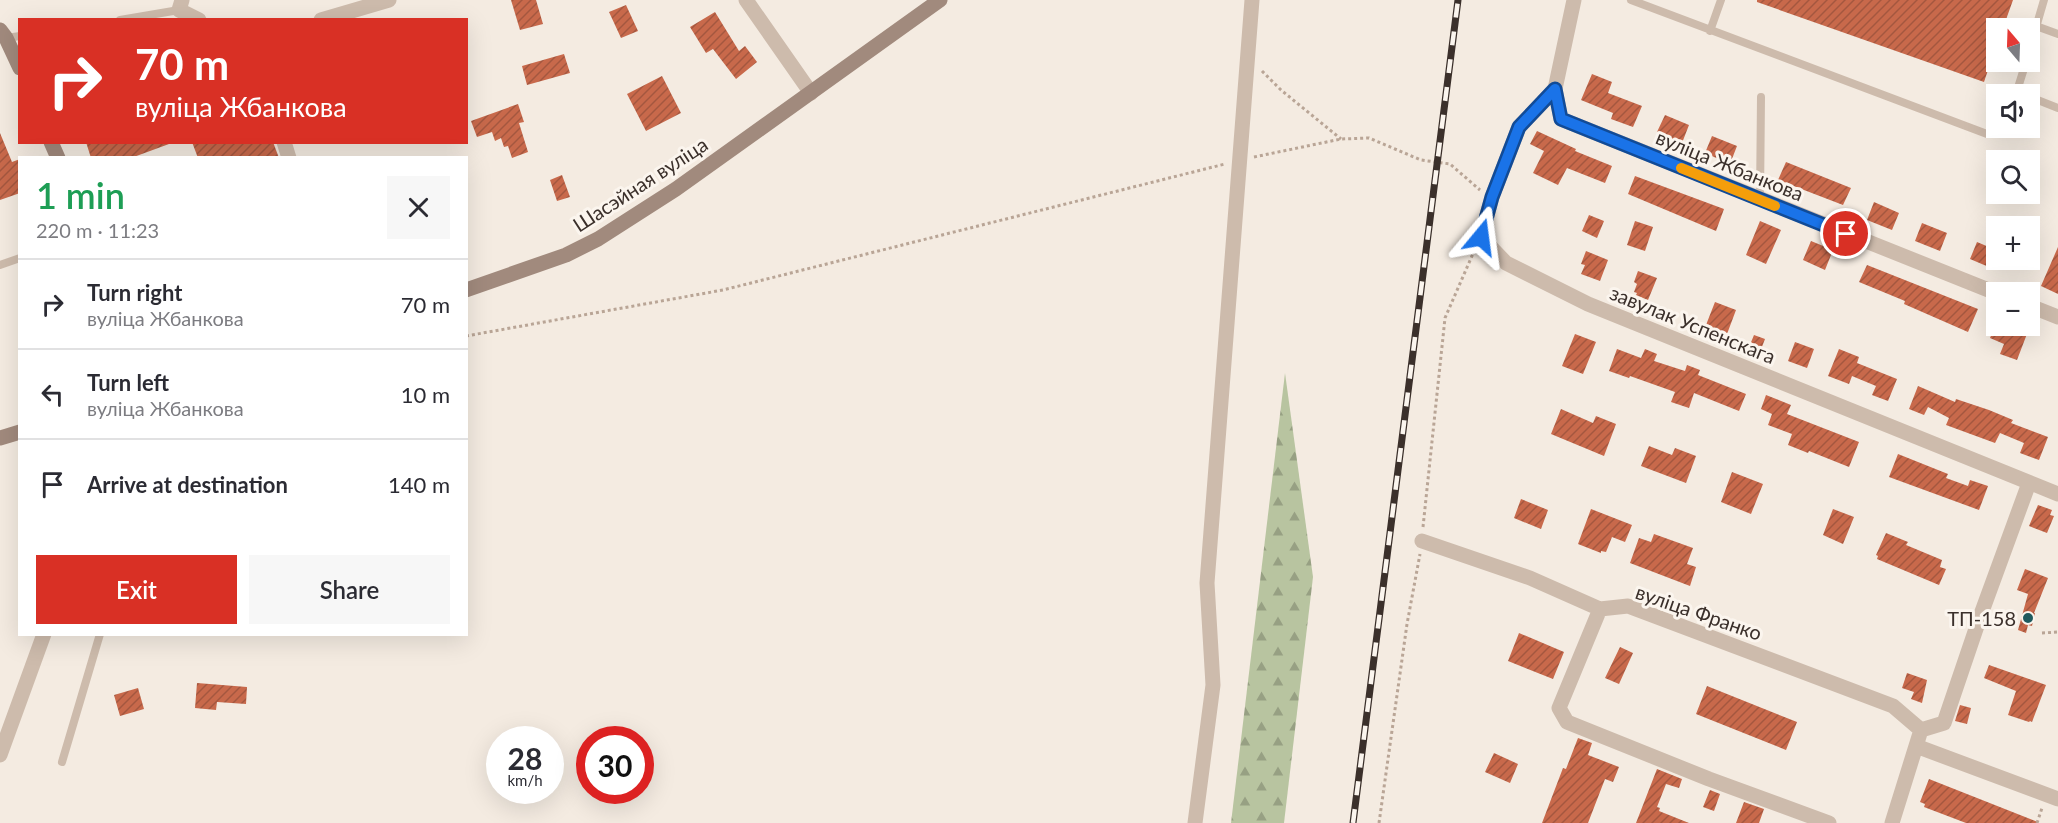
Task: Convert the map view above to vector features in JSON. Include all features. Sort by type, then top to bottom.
[{"type":"main road","name":"Шасэйная вуліца","points":[[468,289],[566,255],[598,239],[676,189],[940,0]]},
{"type":"main road","points":[[9,34],[18,62]]},
{"type":"main road","points":[[0,438],[18,433]]},
{"type":"street","points":[[328,18],[389,0]]},
{"type":"street","points":[[746,0],[811,93]]},
{"type":"street","points":[[1195,823],[1213,685],[1207,583],[1252,0]]},
{"type":"street","name":"вуліца Жбанкова","points":[[1574,0],[1555,89],[1561,119],[1986,289]]},
{"type":"street","points":[[180,5],[196,18]]},
{"type":"street","name":"завулак Успенскага","points":[[1555,89],[1519,127],[1492,197],[1481,237],[1506,262],[1588,304],[2058,494]]},
{"type":"street","points":[[2040,310],[2058,318]]},
{"type":"street","points":[[1892,823],[1921,730],[1944,723],[2029,483]]},
{"type":"street","name":"вуліца Франко","points":[[1422,541],[1530,578],[1600,609],[1628,606],[1893,706],[1921,730]]},
{"type":"street","points":[[1600,609],[1559,708],[1567,722],[1709,779],[1829,823]]},
{"type":"street","points":[[0,755],[43,636]]},
{"type":"street","points":[[1916,746],[2058,799]]},
{"type":"lane","points":[[1631,0],[1651,4],[1710,31],[1986,134]]},
{"type":"lane","points":[[1710,31],[1721,0]]},
{"type":"lane","points":[[2038,18],[2044,0]]},
{"type":"lane","points":[[128,18],[180,5]]},
{"type":"lane","points":[[2040,27],[2058,34]]},
{"type":"lane","points":[[1760,200],[1761,97]]},
{"type":"lane","points":[[2040,101],[2058,108]]},
{"type":"lane","points":[[0,265],[18,259]]},
{"type":"lane","points":[[62,762],[99,636]]},
{"type":"path","points":[[1248,57],[1281,90],[1341,139]]},
{"type":"path","points":[[468,336],[723,290],[1240,160],[1341,139],[1370,138],[1421,160],[1450,164],[1492,197]]},
{"type":"path","points":[[2042,633],[2058,632]]},
{"type":"green space","points":[[1285,373],[1313,577],[1284,823],[1231,823]]},
{"type":"building","points":[[511,0],[536,0],[543,24],[520,30]]},
{"type":"building","points":[[1757,0],[2013,0],[2007,18],[1986,18],[1987,72],[1984,82],[1757,2]]},
{"type":"building","points":[[626,5],[638,31],[621,38],[609,12]]},
{"type":"building","points":[[715,12],[739,51],[745,46],[757,62],[736,79],[713,49],[706,53],[690,27]]},
{"type":"building","points":[[564,54],[570,73],[527,85],[522,66]]},
{"type":"building","points":[[1592,74],[1612,82],[1608,93],[1642,106],[1633,127],[1611,119],[1613,113],[1581,100]]},
{"type":"building","points":[[662,76],[681,113],[646,131],[627,94]]},
{"type":"building","points":[[518,104],[524,122],[519,123],[528,152],[512,158],[508,146],[504,147],[501,138],[495,141],[492,132],[477,137],[471,121]]},
{"type":"building","points":[[1665,115],[1689,125],[1682,143],[1657,132]]},
{"type":"building","points":[[1537,131],[1576,149],[1575,151],[1612,166],[1605,183],[1567,168],[1558,185],[1533,173],[1544,151],[1530,144]]},
{"type":"building","points":[[0,133],[12,162],[18,160],[18,194],[0,200]]},
{"type":"building","points":[[1712,136],[1737,146],[1730,164],[1705,153]]},
{"type":"building","points":[[87,144],[169,144],[136,156],[90,156]]},
{"type":"building","points":[[193,144],[274,144],[278,156],[197,156]]},
{"type":"building","points":[[1786,162],[1851,188],[1843,205],[1778,180]]},
{"type":"building","points":[[562,175],[570,197],[557,201],[550,180]]},
{"type":"building","points":[[1635,176],[1724,209],[1716,231],[1628,194]]},
{"type":"building","points":[[1874,202],[1899,213],[1892,230],[1867,220]]},
{"type":"building","points":[[1589,215],[1604,221],[1597,238],[1582,231]]},
{"type":"building","points":[[1635,221],[1653,227],[1645,251],[1627,245]]},
{"type":"building","points":[[1760,221],[1781,230],[1766,264],[1746,255]]},
{"type":"building","points":[[1922,223],[1947,233],[1940,251],[1915,241]]},
{"type":"building","points":[[1811,241],[1833,250],[1825,270],[1803,260]]},
{"type":"building","points":[[1977,242],[1986,246],[1986,266],[1970,259]]},
{"type":"building","points":[[2058,247],[2058,294],[2041,286]]},
{"type":"building","points":[[1586,251],[1608,260],[1600,281],[1581,274],[1585,265],[1581,264]]},
{"type":"building","points":[[1867,265],[1978,309],[1968,332],[1904,304],[1905,301],[1859,282]]},
{"type":"building","points":[[1638,271],[1657,278],[1648,300],[1634,292],[1637,284],[1634,282]]},
{"type":"building","points":[[1715,302],[1736,310],[1727,334],[1706,325]]},
{"type":"building","points":[[1575,334],[1596,342],[1583,374],[1562,366]]},
{"type":"building","points":[[1754,335],[1765,339],[1758,357],[1747,352]]},
{"type":"building","points":[[1991,336],[2026,336],[2017,360],[2000,354],[2004,344],[1990,338]]},
{"type":"building","points":[[1795,342],[1814,349],[1807,368],[1788,361]]},
{"type":"building","points":[[1617,349],[1641,358],[1645,349],[1657,354],[1654,361],[1685,371],[1687,365],[1700,370],[1698,375],[1746,394],[1739,411],[1694,393],[1689,408],[1671,402],[1675,392],[1609,371]]},
{"type":"building","points":[[1839,349],[1859,357],[1857,363],[1897,379],[1888,401],[1872,395],[1876,386],[1852,376],[1849,384],[1828,376]]},
{"type":"building","points":[[1918,386],[1955,402],[1956,399],[1989,410],[2013,420],[2011,423],[2048,437],[2039,460],[2020,453],[2024,443],[2000,433],[1995,443],[1946,425],[1949,418],[1928,407],[1924,415],[1909,409]]},
{"type":"building","points":[[1766,395],[1791,405],[1787,414],[1859,442],[1849,467],[1788,445],[1792,434],[1768,425],[1772,414],[1761,409]]},
{"type":"building","points":[[1561,409],[1593,423],[1596,416],[1616,424],[1604,456],[1551,434]]},
{"type":"building","points":[[1649,446],[1672,455],[1675,448],[1696,456],[1686,483],[1641,466]]},
{"type":"building","points":[[1898,454],[1948,474],[1946,478],[1968,486],[1970,480],[1988,486],[1979,510],[1889,477]]},
{"type":"building","points":[[1732,472],[1763,484],[1751,514],[1721,502]]},
{"type":"building","points":[[1521,499],[1548,510],[1541,529],[1514,518]]},
{"type":"building","points":[[2038,505],[2052,510],[2050,515],[2054,516],[2047,533],[2029,526]]},
{"type":"building","points":[[1591,509],[1632,525],[1625,542],[1612,537],[1606,552],[1601,551],[1601,553],[1578,544]]},
{"type":"building","points":[[1833,509],[1854,517],[1843,544],[1823,535]]},
{"type":"building","points":[[1886,533],[1908,542],[1906,545],[1942,560],[1940,567],[1946,569],[1939,585],[1877,559],[1876,555]]},
{"type":"building","points":[[1654,534],[1693,548],[1687,564],[1696,567],[1690,586],[1630,563],[1639,538],[1651,542]]},
{"type":"building","points":[[2025,569],[2048,578],[2034,613],[2032,626],[2028,625],[2026,633],[2018,630],[2028,594],[2017,590]]},
{"type":"building","points":[[1519,633],[1564,652],[1553,679],[1508,661]]},
{"type":"building","points":[[1620,647],[1633,653],[1619,684],[1605,678]]},
{"type":"building","points":[[1989,665],[2046,685],[2032,722],[2008,715],[2016,691],[1984,678]]},
{"type":"building","points":[[1907,673],[1927,680],[1922,703],[1911,699],[1914,692],[1902,688]]},
{"type":"building","points":[[197,683],[247,687],[246,704],[217,702],[216,710],[195,708]]},
{"type":"building","points":[[1707,686],[1797,722],[1786,750],[1696,714]]},
{"type":"building","points":[[138,688],[144,709],[120,716],[114,695]]},
{"type":"building","points":[[1960,705],[1971,708],[1967,724],[1955,721]]},
{"type":"building","points":[[1578,738],[1592,743],[1588,755],[1619,767],[1613,782],[1605,779],[1588,823],[1542,823],[1563,768],[1566,769]]},
{"type":"building","points":[[1494,753],[1518,764],[1510,783],[1485,772]]},
{"type":"building","points":[[1657,769],[1682,779],[1679,788],[1666,784],[1657,807],[1660,808],[1659,811],[1689,823],[1636,823]]},
{"type":"building","points":[[1929,779],[2038,822],[1966,823],[1924,807],[1925,804],[1920,802]]},
{"type":"building","points":[[1710,790],[1720,794],[1714,811],[1703,807]]},
{"type":"building","points":[[1744,802],[1764,809],[1759,823],[1736,823]]},
{"type":"railway","points":[[1353,823],[1458,0]]},
{"type":"slow traffic","points":[[1681,168],[1775,206]]},
{"type":"place","name":"ТП-158","points":[[2028,618]]},
{"type":"route","points":[[1481,237],[1492,197],[1519,127],[1555,89],[1561,119],[1846,234]]}]
